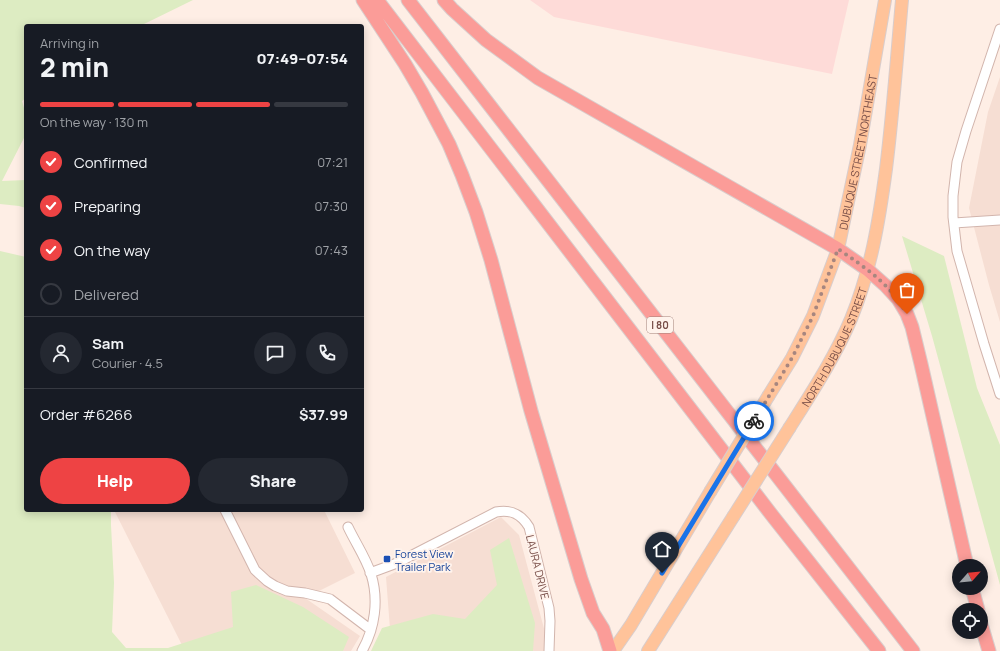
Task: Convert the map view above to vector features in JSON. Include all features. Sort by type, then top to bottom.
[{"type":"highway","points":[[363,0],[422,93],[449,144],[462,175],[476,212],[533,418],[581,579],[593,613],[603,629],[612,651]]},
{"type":"highway","name":"I 80","points":[[377,0],[878,651]]},
{"type":"highway","name":"I 80","points":[[408,0],[913,651]]},
{"type":"highway","points":[[444,0],[486,40],[538,78],[838,249],[868,270],[898,299],[907,314],[912,327],[922,364],[965,559]]},
{"type":"highway","points":[[985,639],[989,651]]},
{"type":"main road","name":"DUBUQUE STREET NORTHEAST","points":[[612,651],[631,625],[792,358],[813,316],[838,249],[860,145],[885,0]]},
{"type":"main road","name":"NORTH DUBUQUE STREET","points":[[648,651],[824,372],[851,320],[868,270],[879,220],[890,144],[902,0]]},
{"type":"street","points":[[1000,29],[966,131],[958,162],[953,196],[954,231],[959,258],[1000,394]]},
{"type":"street","points":[[954,223],[1000,220]]},
{"type":"street","name":"LAURA DRIVE","points":[[370,573],[397,563],[496,512],[502,510],[511,511],[518,514],[529,527],[549,608],[549,651]]},
{"type":"street","points":[[226,512],[255,570],[267,581],[275,586],[287,590],[330,599],[371,630]]},
{"type":"street","points":[[348,527],[370,573],[375,600],[374,617],[371,630],[362,651]]},
{"type":"shaded area","points":[[530,0],[849,0],[832,74],[554,17]]},
{"type":"shaded area","points":[[1000,77],[1000,322],[969,208],[988,112]]},
{"type":"shaded area","points":[[115,512],[325,512],[355,573],[305,598],[360,636],[351,651],[185,651]]},
{"type":"shaded area","points":[[501,517],[519,535],[550,651],[377,651],[390,629],[386,577]]},
{"type":"green space","points":[[0,0],[193,0],[144,24],[24,24],[24,100],[22,101],[24,108],[24,138],[2,181],[24,180],[24,207],[0,204]]},
{"type":"green space","points":[[902,236],[944,256],[977,388],[1000,445],[1000,585],[932,336]]},
{"type":"green space","points":[[0,251],[24,257],[24,512],[111,512],[114,583],[112,632],[126,648],[168,648],[233,627],[231,592],[256,585],[303,607],[349,637],[343,651],[0,651]]},
{"type":"green space","points":[[509,538],[535,623],[533,651],[371,651],[382,628],[433,614],[465,619],[497,585],[490,550]]},
{"type":"way so far","points":[[754,421],[792,358],[813,316],[838,249],[868,270],[886,286],[898,299],[907,314]]},
{"type":"place","name":"Forest View Trailer Park","points":[[387,559]]},
{"type":"route","points":[[662,573],[754,421]]}]
